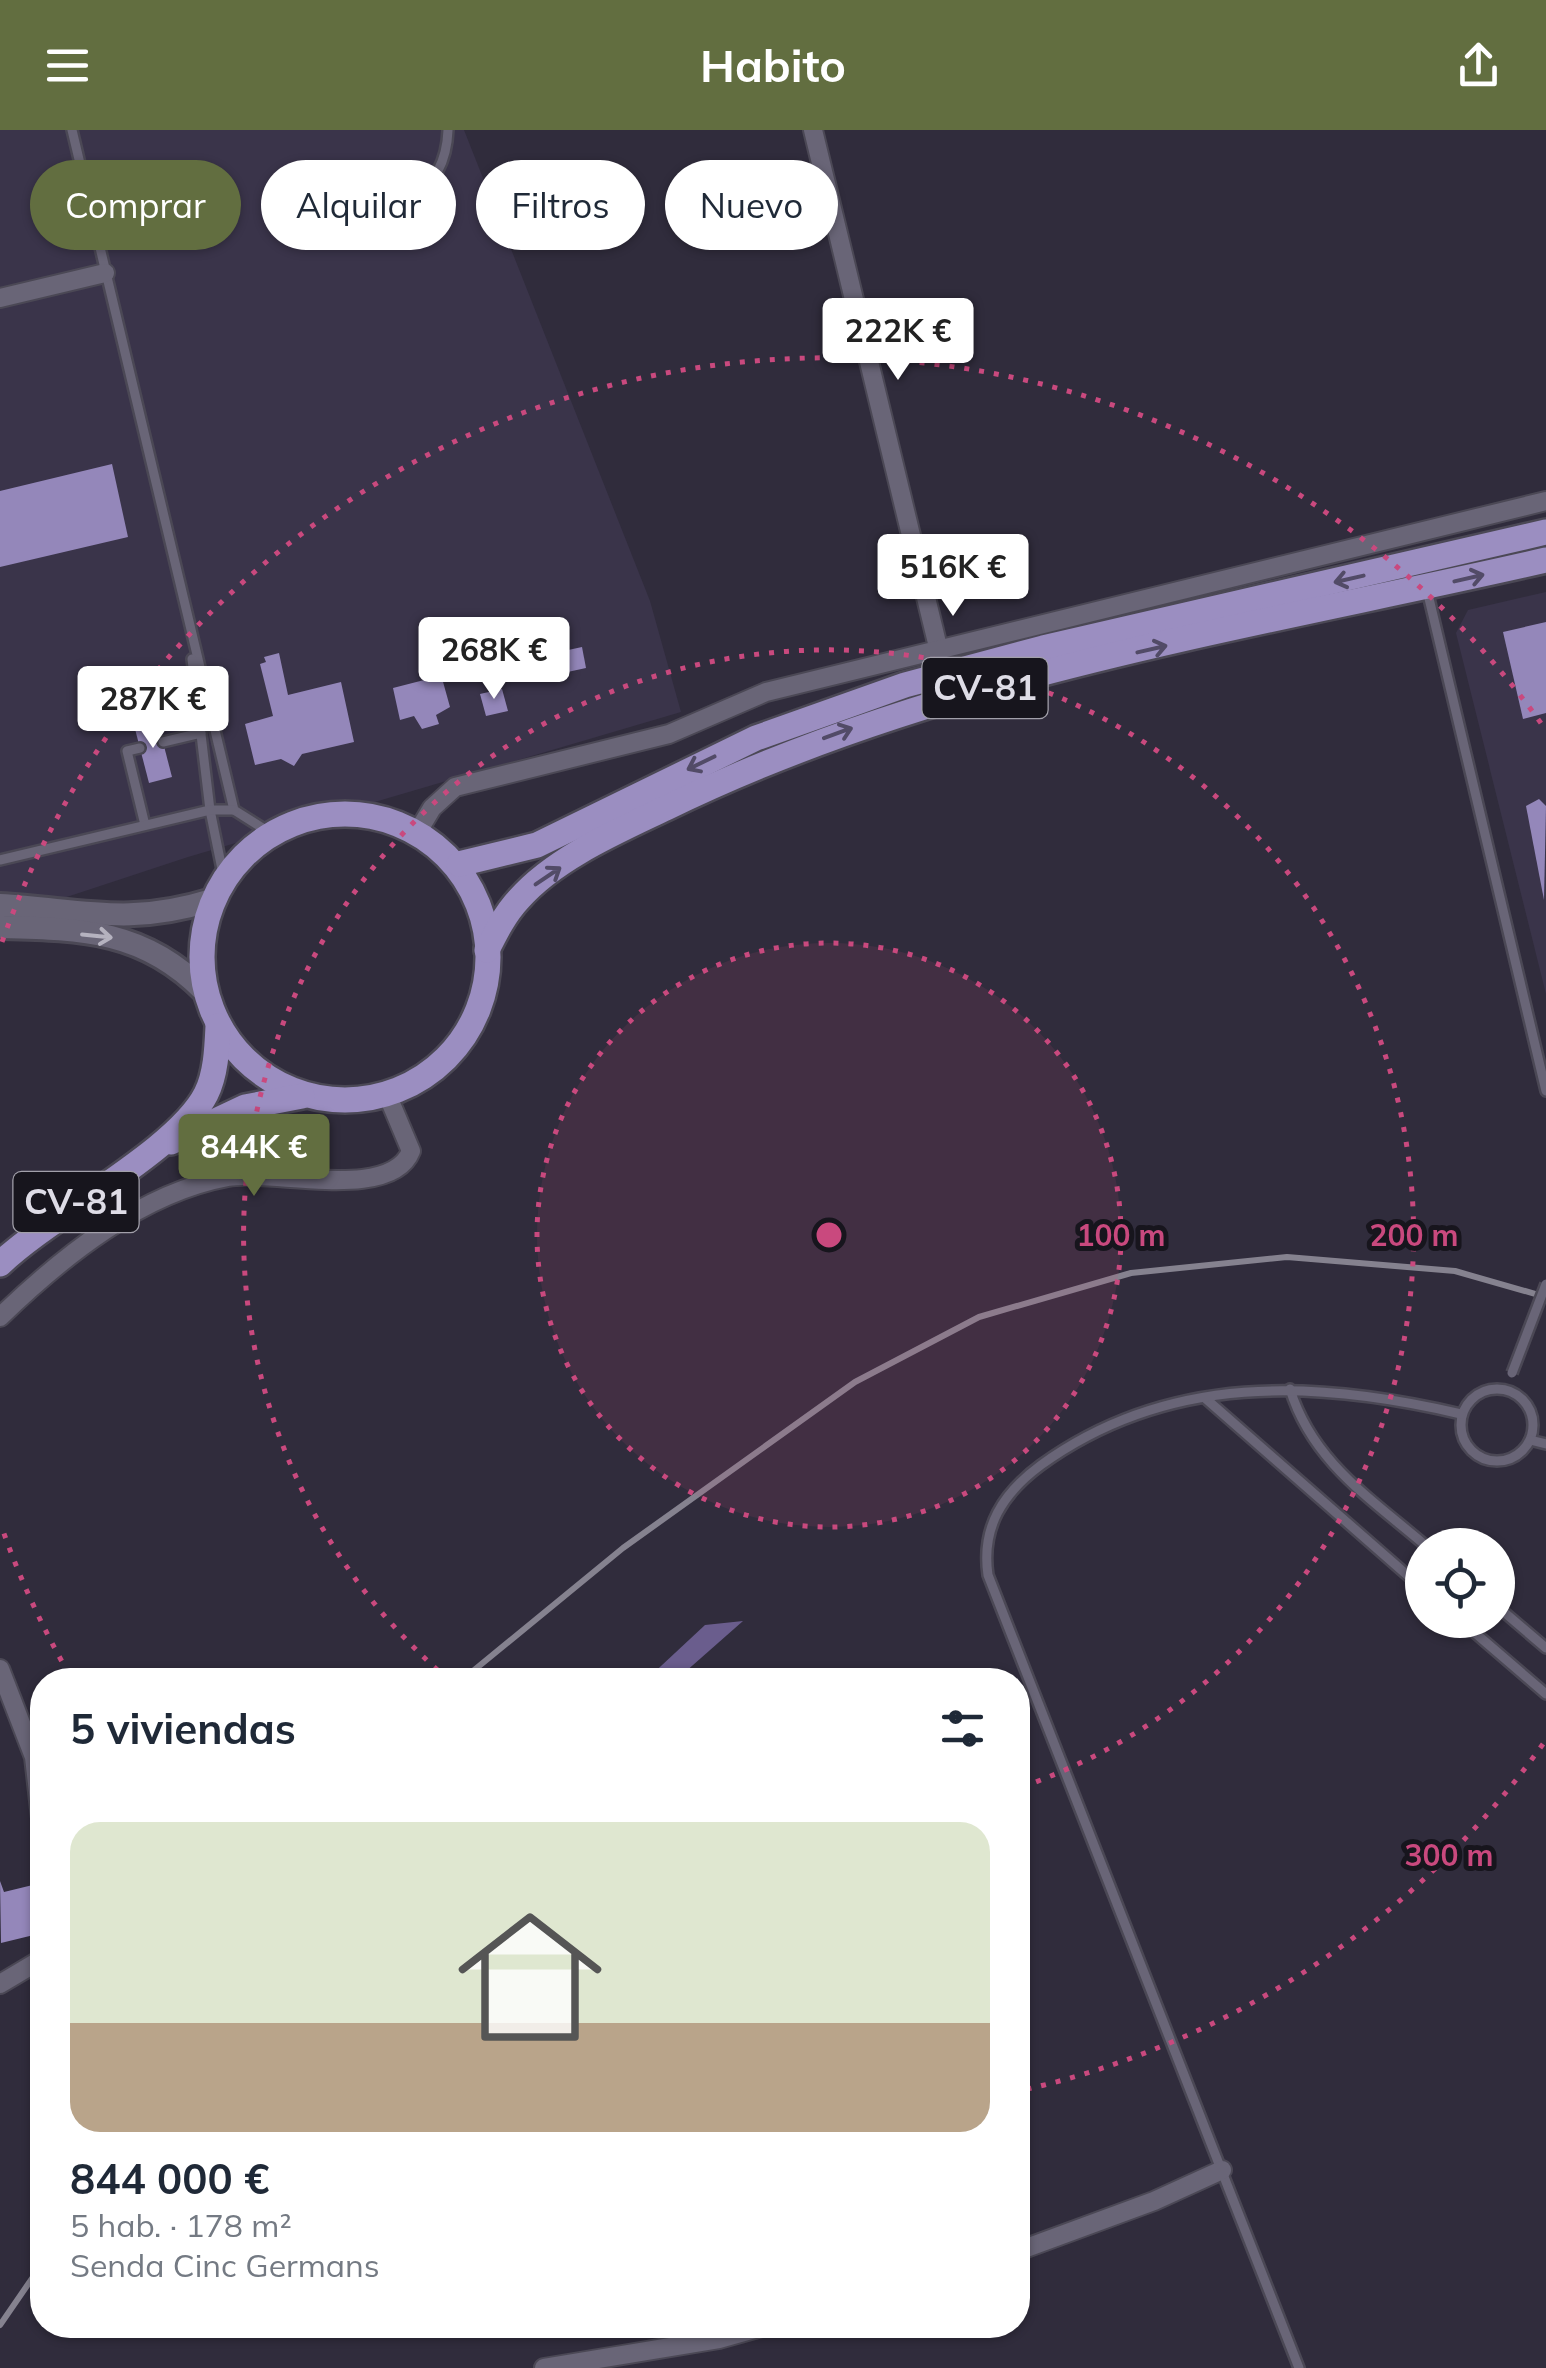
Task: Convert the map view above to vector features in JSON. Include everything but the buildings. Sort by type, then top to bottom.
[{"type":"main road","name":"CV-81","points":[[458,864],[537,845],[756,738],[905,685],[1042,648],[1546,532]]},
{"type":"main road","name":"CV-81","points":[[487,950],[520,897],[550,874],[637,822],[734,775],[830,736],[1044,673],[1546,560]]},
{"type":"main road","name":"CV-81","points":[[0,1264],[77,1202],[158,1148],[245,1107],[278,1097],[307,1095],[347,1100],[387,1094],[421,1078],[450,1053],[478,1004],[487,950],[478,901],[458,864],[417,833],[364,815],[307,819],[272,834],[246,854],[218,890],[201,945],[204,991],[218,1026],[256,1069],[307,1095]]},
{"type":"main road","name":"CV-81","points":[[158,1148],[196,1110],[208,1091],[218,1026]]},
{"type":"street","points":[[813,130],[938,647]]},
{"type":"street","points":[[0,298],[105,272]]},
{"type":"street","points":[[417,833],[441,798],[473,780],[660,737],[766,692],[938,647],[1546,502]]},
{"type":"street","points":[[0,904],[110,918],[165,914],[218,890]]},
{"type":"street","points":[[0,927],[118,938],[150,947],[176,962],[204,991]]},
{"type":"street","points":[[0,1317],[77,1250],[190,1188],[250,1175],[358,1181],[392,1171],[411,1152],[387,1094]]},
{"type":"street","points":[[0,1669],[30,1746]]},
{"type":"street","points":[[0,1984],[30,1966]]},
{"type":"street","points":[[1030,2247],[1154,2201],[1222,2170]]},
{"type":"street","points":[[544,2368],[722,2338]]},
{"type":"lane","points":[[72,130],[188,632],[218,727],[234,810]]},
{"type":"lane","points":[[447,160],[448,130]]},
{"type":"lane","points":[[1426,588],[1546,1090]]},
{"type":"lane","points":[[188,632],[218,890]]},
{"type":"lane","points":[[163,742],[201,733]]},
{"type":"lane","points":[[140,748],[127,751],[145,826]]},
{"type":"lane","points":[[0,860],[210,810],[234,810],[272,834]]},
{"type":"lane","points":[[1507,1390],[1546,1284]]},
{"type":"lane","points":[[1024,1668],[988,1576],[986,1556],[994,1517],[1005,1498],[1068,1446],[1141,1412],[1205,1398],[1290,1389],[1376,1394],[1461,1414]]},
{"type":"lane","points":[[1290,1389],[1308,1436],[1326,1461],[1405,1528]]},
{"type":"lane","points":[[1484,1390],[1507,1390],[1527,1404],[1533,1428],[1530,1440],[1514,1457],[1490,1460],[1469,1449],[1460,1426],[1461,1414],[1474,1396],[1484,1390]]},
{"type":"lane","points":[[1205,1398],[1405,1573]]},
{"type":"lane","points":[[1530,1440],[1546,1444]]},
{"type":"lane","points":[[1515,1621],[1546,1648]]},
{"type":"lane","points":[[1481,1638],[1546,1694]]},
{"type":"lane","points":[[1030,1683],[1299,2368]]},
{"type":"shaded area","points":[[0,130],[464,130],[476,160],[476,250],[511,250],[650,601],[681,712],[188,857],[0,919]]},
{"type":"shaded area","points":[[1546,592],[1546,994],[1456,633],[1468,610]]},
{"type":"shaded area","points":[[743,1621],[690,1668],[659,1668],[705,1625]]},
{"type":"railway","points":[[477,1668],[623,1548],[855,1382],[979,1317],[1131,1273],[1287,1257],[1455,1271],[1546,1297]]},
{"type":"railway","points":[[0,2325],[30,2281]]}]
